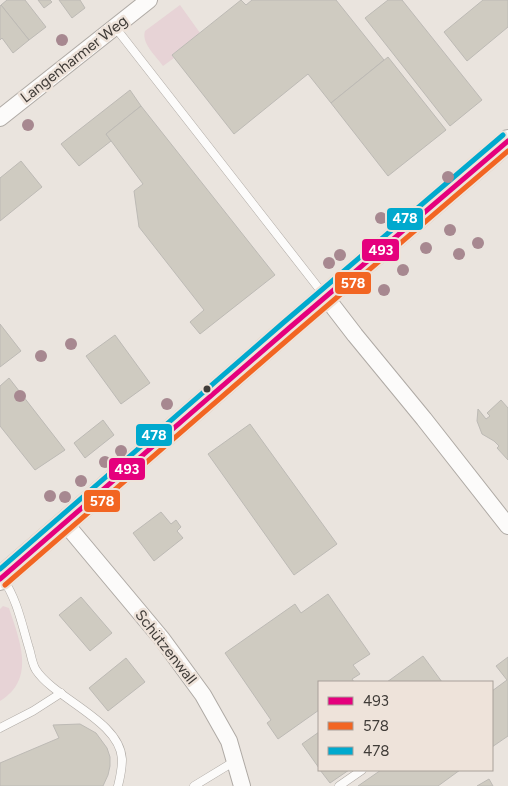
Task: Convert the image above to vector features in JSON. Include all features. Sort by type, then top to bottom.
[{"type":"main road","points":[[1,578],[325,296],[508,141]]},
{"type":"street","name":"Langenharmer Weg","points":[[0,118],[149,0]]},
{"type":"street","points":[[325,296],[350,330],[424,419],[508,526]]},
{"type":"street","name":"Schützenwall","points":[[65,522],[162,639],[203,695],[229,741],[242,786]]},
{"type":"lane","points":[[115,27],[325,296]]},
{"type":"lane","points":[[1,578],[18,610],[35,669],[54,689],[94,718],[117,743],[122,758],[118,786]]},
{"type":"lane","points":[[0,728],[33,712],[61,693]]},
{"type":"lane","points":[[194,786],[235,761]]},
{"type":"lane","points":[[339,786],[361,771]]},
{"type":"shaded area","points":[[180,5],[200,33],[172,55],[174,58],[163,66],[147,45],[144,36],[145,31]]},
{"type":"shaded area","points":[[3,606],[9,608],[17,633],[22,658],[22,670],[18,682],[11,692],[0,701],[0,609]]},
{"type":"building","points":[[7,0],[25,0],[46,27],[29,40],[1,5]]},
{"type":"building","points":[[38,0],[50,0],[52,2],[44,8]]},
{"type":"building","points":[[59,0],[80,0],[85,8],[72,18]]},
{"type":"building","points":[[241,0],[246,5],[252,0],[336,0],[384,60],[331,103],[308,74],[234,134],[172,55]]},
{"type":"building","points":[[388,0],[402,0],[482,100],[450,126],[365,18]]},
{"type":"building","points":[[483,0],[508,0],[508,27],[467,61],[444,32]]},
{"type":"building","points":[[1,5],[29,40],[13,53],[2,38],[0,40]]},
{"type":"building","points":[[388,57],[446,130],[388,176],[331,103]]},
{"type":"building","points":[[130,90],[141,106],[106,134],[111,141],[79,166],[61,144]]},
{"type":"building","points":[[141,106],[275,275],[200,334],[190,322],[204,310],[139,227],[134,191],[143,184],[106,134]]},
{"type":"building","points":[[21,161],[42,187],[0,221],[0,178]]},
{"type":"building","points":[[0,324],[21,351],[0,367]]},
{"type":"building","points":[[115,335],[150,383],[121,404],[86,356]]},
{"type":"building","points":[[9,378],[65,450],[35,470],[0,426],[0,386]]},
{"type":"building","points":[[501,400],[508,408],[508,460],[497,448],[499,446],[494,441],[482,434],[477,421],[478,409],[486,419],[490,416],[487,413]]},
{"type":"building","points":[[103,420],[114,435],[85,458],[74,443]]},
{"type":"building","points":[[250,424],[337,544],[294,575],[208,454]]},
{"type":"building","points":[[161,512],[171,524],[176,520],[181,527],[177,531],[183,538],[154,561],[133,533]]},
{"type":"building","points":[[328,594],[370,654],[353,665],[360,674],[352,679],[353,681],[318,681],[318,711],[278,739],[267,723],[271,720],[225,653],[295,604],[301,613]]},
{"type":"building","points":[[81,597],[112,633],[90,651],[59,615]]},
{"type":"building","points":[[423,656],[441,681],[388,681]]},
{"type":"building","points":[[508,657],[508,736],[493,746],[493,690],[507,680],[496,666]]},
{"type":"building","points":[[126,658],[145,682],[108,711],[89,688]]},
{"type":"building","points":[[80,724],[96,733],[107,748],[110,766],[103,786],[0,786],[0,763],[59,738],[53,725]]},
{"type":"building","points":[[318,733],[318,767],[302,744]]},
{"type":"building","points":[[321,771],[348,771],[330,783]]},
{"type":"building","points":[[380,771],[459,771],[438,786],[358,786]]},
{"type":"building","points":[[489,779],[493,786],[477,786]]},
{"type":"transit line","name":"478","points":[[0,569],[503,135]]},
{"type":"transit line","name":"493","points":[[0,579],[508,141]]},
{"type":"transit line","name":"578","points":[[5,585],[508,151]]}]
